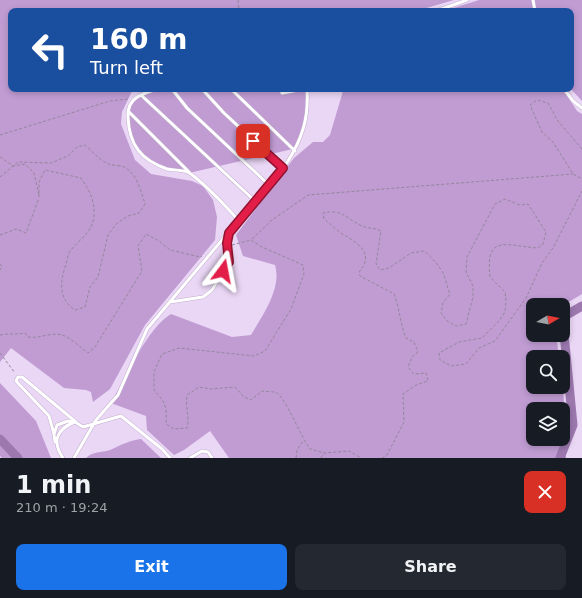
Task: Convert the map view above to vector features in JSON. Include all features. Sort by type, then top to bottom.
[{"type":"lane","points":[[444,8],[467,0]]},
{"type":"lane","points":[[149,92],[132,100],[128,111],[128,126],[136,149],[142,156],[168,169],[189,172]]},
{"type":"lane","points":[[174,92],[187,108],[269,185]]},
{"type":"lane","points":[[205,92],[224,113],[283,168]]},
{"type":"lane","points":[[234,92],[295,151]]},
{"type":"lane","points":[[74,458],[94,424],[118,396],[147,329],[269,185],[295,151],[304,131],[306,122],[306,92]]},
{"type":"lane","points":[[566,92],[573,101],[582,108]]},
{"type":"lane","points":[[141,95],[255,201]]},
{"type":"lane","points":[[128,111],[189,172],[219,198],[239,221]]},
{"type":"lane","points":[[170,302],[203,297],[212,290],[229,262],[227,247],[229,233]]},
{"type":"lane","points":[[63,458],[56,444],[49,416],[16,380],[18,377],[22,377],[80,426]]},
{"type":"lane","points":[[54,434],[57,425],[68,421],[75,422],[83,428],[121,416],[162,448],[170,458]]},
{"type":"lane","points":[[56,444],[60,432],[75,422]]},
{"type":"lane","points":[[190,458],[202,451],[208,452],[212,458]]},
{"type":"path","points":[[0,135],[110,101],[123,99],[132,100]]},
{"type":"path","points":[[582,149],[568,134],[548,104],[536,100],[530,105],[542,132],[553,142],[573,174],[582,179]]},
{"type":"path","points":[[0,177],[18,162],[51,163],[68,156],[78,147],[85,145],[109,164],[124,167],[132,174],[140,187],[145,204],[139,213],[128,216],[116,224],[108,235],[98,276],[90,287],[85,307],[75,310],[67,305],[62,292],[62,275],[70,250],[82,240],[90,227],[94,216],[93,197],[81,178],[45,170],[39,182],[39,198],[26,232],[16,229],[0,235]]},
{"type":"path","points":[[0,157],[13,166],[25,164],[34,173],[39,198]]},
{"type":"path","points":[[227,247],[251,240],[272,220],[308,195],[573,174]]},
{"type":"path","points":[[382,458],[387,455],[404,422],[402,394],[416,385],[428,381],[426,373],[414,374],[408,367],[412,357],[418,352],[414,342],[406,338],[401,327],[399,307],[394,294],[360,276],[359,272],[365,266],[366,257],[361,247],[324,219],[323,213],[333,211],[344,214],[361,226],[374,227],[380,231],[376,264],[380,270],[390,268],[411,253],[424,251],[444,274],[446,285],[450,294],[443,303],[441,313],[447,321],[456,326],[466,324],[470,314],[473,286],[466,272],[467,257],[494,204],[506,199],[520,205],[528,204],[546,232],[543,244],[538,248],[501,244],[495,247],[489,255],[490,277],[505,292],[505,312],[492,329],[482,338],[459,342],[439,354],[440,360],[451,366],[466,364],[479,348],[495,341],[526,298],[542,263],[553,248],[582,191]]},
{"type":"path","points":[[0,335],[16,335],[25,333],[28,337],[35,338],[41,336],[63,335],[88,353],[95,346],[142,271],[138,246],[146,234],[159,240],[170,250],[200,257],[213,252]]},
{"type":"path","points":[[251,240],[262,247],[303,265],[304,274],[291,309],[266,351],[254,356],[179,348],[162,354],[154,372],[154,390],[164,401],[167,408],[166,424],[174,429],[187,428],[190,417],[185,407],[187,395],[199,387],[212,390],[235,387],[244,397],[251,400],[262,391],[276,392],[283,399],[303,440],[310,449],[324,453],[349,451],[361,458]]},
{"type":"path","points":[[0,264],[2,267],[0,270]]},
{"type":"path","points":[[0,353],[18,377]]},
{"type":"path","points":[[296,458],[297,450],[303,440]]},
{"type":"path","points":[[321,458],[324,453]]},
{"type":"shaded area","points":[[0,0],[454,0],[426,8],[8,8],[8,92],[132,92],[122,112],[121,124],[135,160],[151,174],[192,181],[203,186],[213,200],[217,217],[215,240],[145,325],[110,389],[93,402],[91,392],[86,390],[64,388],[11,348],[0,362]]},
{"type":"shaded area","points":[[479,0],[582,0],[582,101],[574,92],[574,8],[454,8]]},
{"type":"shaded area","points":[[150,92],[307,92],[305,119],[297,148],[189,173],[168,169],[142,156],[132,138],[128,115],[132,100]]},
{"type":"shaded area","points":[[343,92],[565,92],[577,111],[582,114],[582,294],[570,301],[570,298],[526,298],[526,342],[557,342],[558,350],[526,350],[526,394],[563,394],[564,402],[526,402],[526,446],[566,446],[566,458],[229,458],[210,431],[184,450],[174,455],[147,430],[146,416],[111,403],[138,354],[154,330],[171,314],[232,337],[251,335],[261,319],[274,292],[276,283],[275,265],[243,256],[236,235],[294,158],[313,142],[323,142],[330,135]]},
{"type":"shaded area","points":[[0,383],[36,421],[51,458],[2,458],[0,456]]},
{"type":"shaded area","points":[[141,439],[161,458],[86,458],[94,453],[110,450],[128,442]]},
{"type":"waterway","points":[[570,313],[582,306]]},
{"type":"waterway","points":[[560,458],[573,425],[565,342]]},
{"type":"waterway","points":[[0,439],[18,458]]},
{"type":"route","points":[[223,271],[229,262],[227,247],[229,233],[283,168],[253,141]]}]
